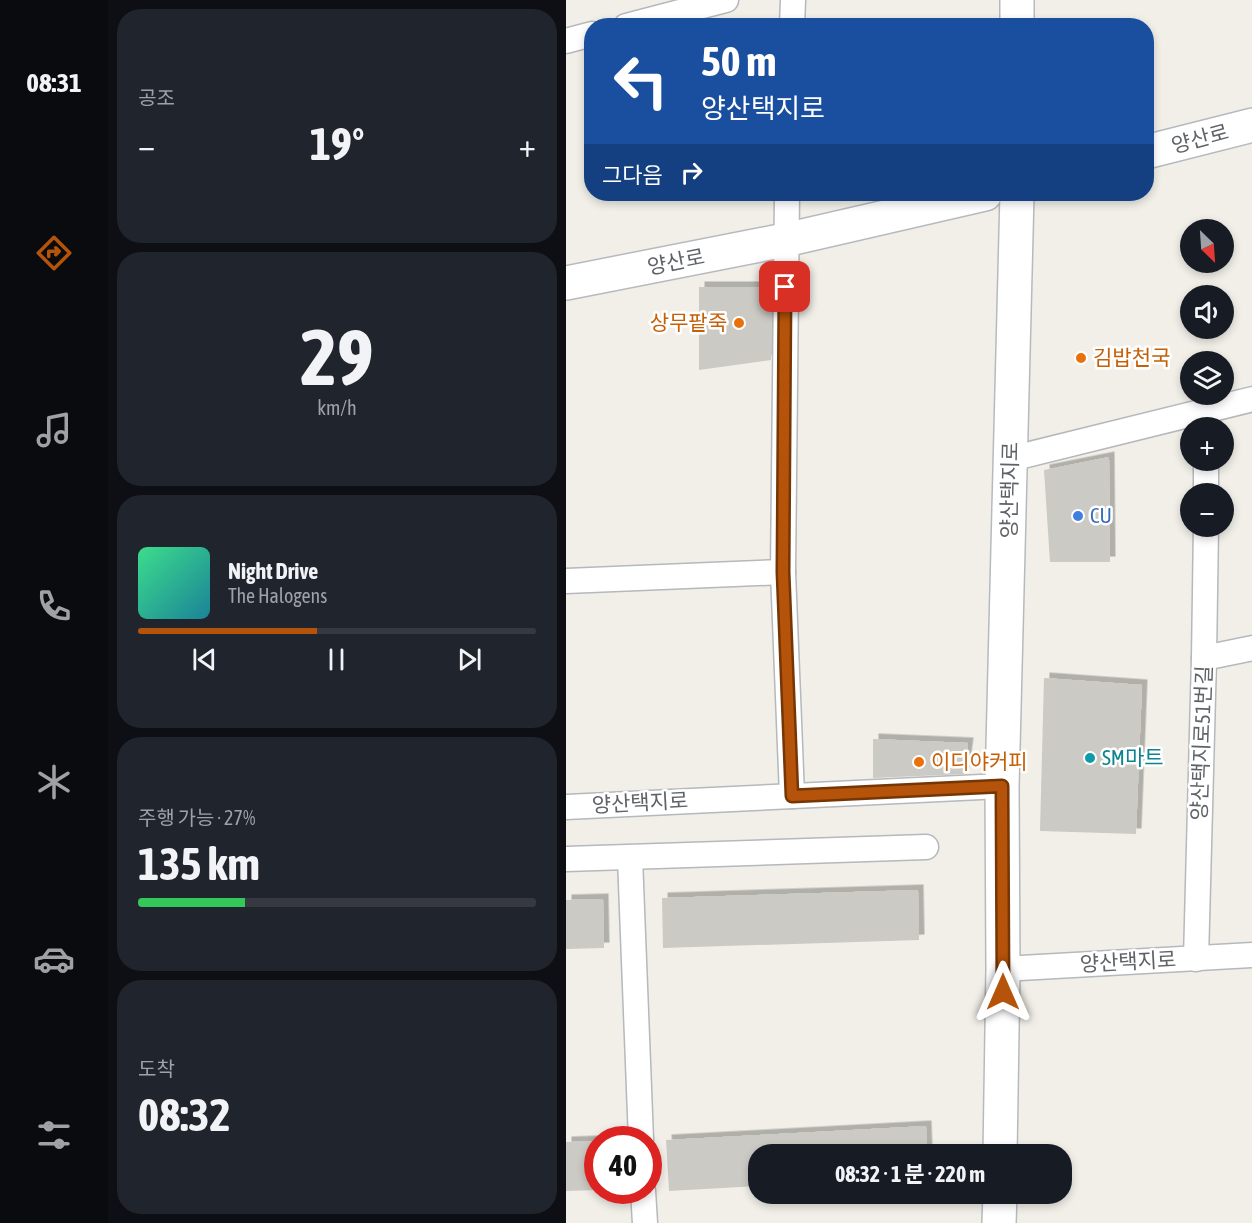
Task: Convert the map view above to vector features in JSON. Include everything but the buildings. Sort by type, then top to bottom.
[{"type":"street","points":[[657,18],[726,0]]},
{"type":"street","points":[[792,0],[792,18]]},
{"type":"street","points":[[1017,0],[1017,18]]},
{"type":"street","points":[[566,41],[584,36]]},
{"type":"street","name":"양산로","points":[[1154,151],[1253,125]]},
{"type":"street","points":[[787,201],[783,572],[792,796]]},
{"type":"street","name":"양산로","points":[[566,284],[785,240],[955,201]]},
{"type":"street","name":"양산택지로","points":[[1000,1144],[1003,969],[1002,786],[1017,201]]},
{"type":"street","points":[[1214,417],[1253,399]]},
{"type":"street","points":[[1010,459],[1180,425]]},
{"type":"street","name":"양산택지로51번길","points":[[1196,959],[1206,537]]},
{"type":"street","points":[[566,581],[783,572]]},
{"type":"street","points":[[1204,658],[1253,648]]},
{"type":"street","name":"양산택지로","points":[[566,807],[1002,786]]},
{"type":"street","points":[[566,860],[926,848]]},
{"type":"street","points":[[630,858],[640,1126]]},
{"type":"street","name":"양산택지로","points":[[1003,969],[1253,955]]},
{"type":"street","points":[[644,1204],[645,1223]]},
{"type":"street","points":[[999,1223],[1000,1204]]},
{"type":"place","name":"상무팥죽","points":[[739,323]]},
{"type":"place","name":"김밥천국","points":[[1081,358]]},
{"type":"place","name":"CU","points":[[1078,516]]},
{"type":"place","name":"SM마트","points":[[1090,758]]},
{"type":"place","name":"이디야커피","points":[[919,762]]},
{"type":"route","points":[[785,287],[783,572],[792,796],[1002,786],[1003,992]]}]
